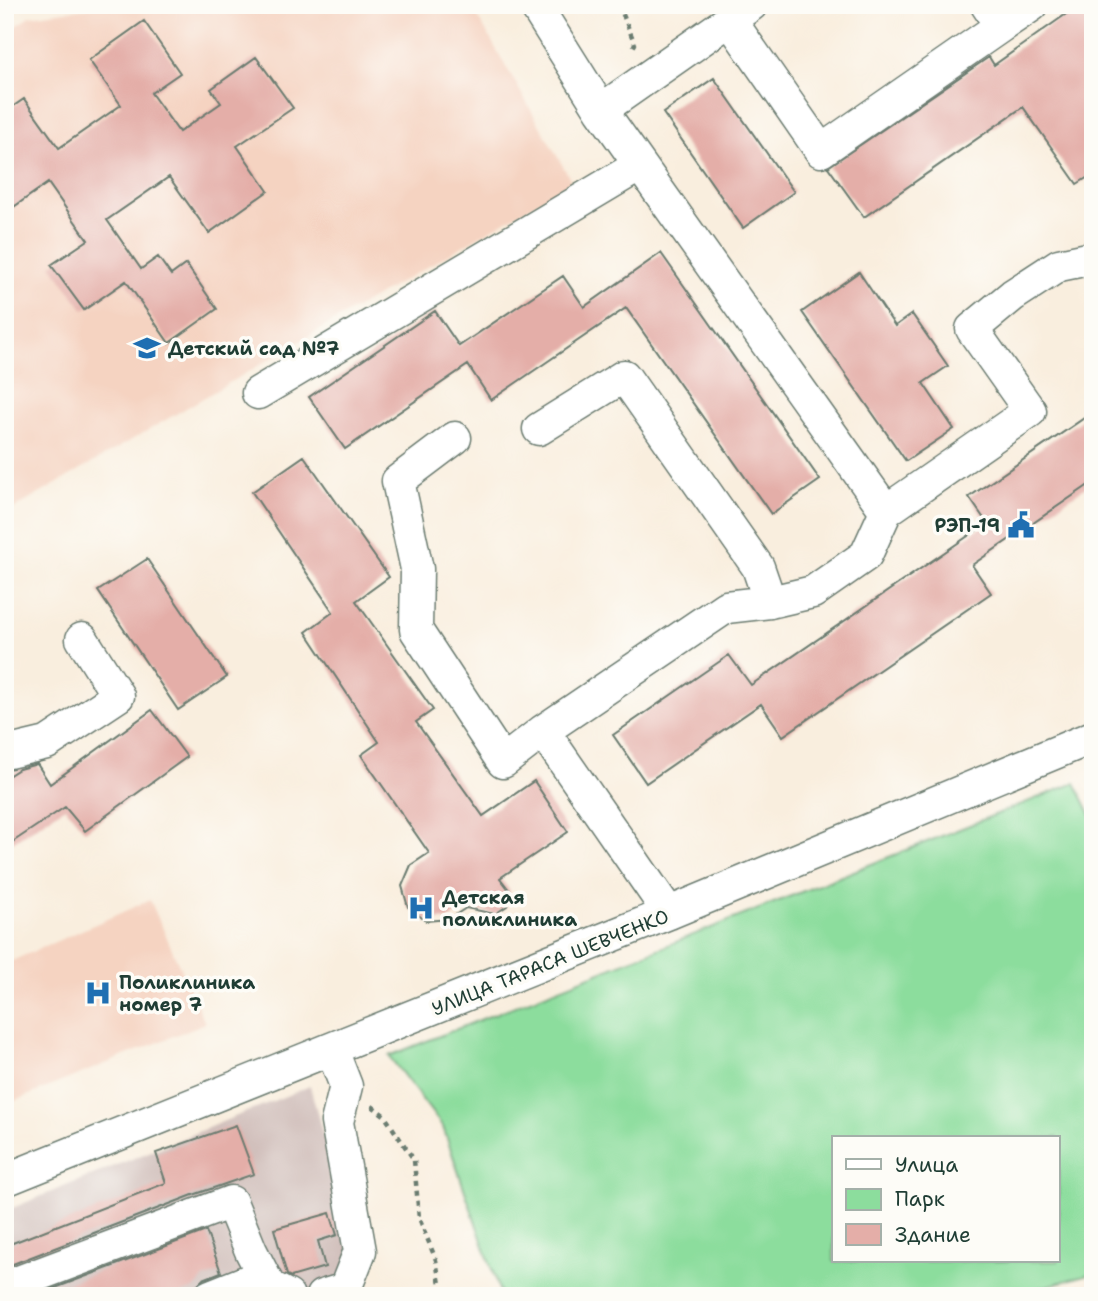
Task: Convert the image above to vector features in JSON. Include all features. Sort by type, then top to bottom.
[{"type":"street","points":[[535,5],[601,110],[886,511]]},
{"type":"street","points":[[601,110],[741,13],[821,151],[994,16],[1032,5]]},
{"type":"street","points":[[258,393],[640,165]]},
{"type":"street","points":[[455,438],[398,481],[417,569],[416,630],[503,762],[726,607],[770,602],[813,592],[866,555],[886,511],[1030,411],[972,329],[1013,295],[1059,265],[1093,258]]},
{"type":"street","points":[[539,429],[624,376],[758,567],[770,602]]},
{"type":"street","points":[[5,753],[47,743],[118,696],[82,639]]},
{"type":"street","points":[[544,731],[669,913]]},
{"type":"street","name":"УЛИЦА ТАРАСА ШЕВЧЕНКО","points":[[5,1180],[669,913],[1093,737]]},
{"type":"street","points":[[322,1296],[345,1289],[360,1251],[337,1122],[346,1086],[332,1050]]},
{"type":"street","points":[[8,1286],[231,1202],[269,1286],[288,1296]]},
{"type":"street","points":[[210,1296],[263,1275]]},
{"type":"path","points":[[619,5],[635,44]]},
{"type":"path","points":[[346,1086],[384,1115],[414,1160],[419,1218],[436,1260],[442,1296]]},
{"type":"shaded area","name":"Детский сад №7","points":[[108,5],[471,5],[572,182],[5,514],[5,35],[30,16]]},
{"type":"shaded area","name":"Поликлиника номер 7","points":[[150,900],[205,1023],[5,1105],[5,964]]},
{"type":"shaded area","points":[[310,1086],[366,1296],[5,1296],[5,1211]]},
{"type":"green space","points":[[1075,783],[1093,819],[1093,1273],[1011,1296],[501,1296],[443,1127],[389,1056]]},
{"type":"building","points":[[1079,5],[1093,5],[1093,174],[1077,184],[1023,107],[864,217],[828,167],[989,57],[994,65]]},
{"type":"building","points":[[144,21],[180,73],[151,93],[179,132],[221,103],[211,89],[256,57],[293,108],[237,146],[268,191],[209,233],[169,177],[107,220],[141,269],[158,257],[171,275],[186,264],[217,309],[169,343],[126,281],[84,310],[51,265],[88,240],[48,183],[5,213],[5,112],[24,99],[59,148],[121,105],[89,60]]},
{"type":"building","points":[[714,78],[794,192],[743,228],[663,113]]},
{"type":"building","points":[[661,253],[820,480],[771,514],[626,308],[491,400],[468,365],[345,449],[309,397],[435,311],[459,346],[563,276],[584,307]]},
{"type":"building","points":[[859,272],[895,326],[912,314],[948,366],[923,383],[954,429],[906,461],[802,312]]},
{"type":"building","points":[[1093,412],[1093,482],[972,565],[991,593],[783,736],[761,704],[646,783],[613,735],[729,655],[751,685],[987,523],[969,497]]},
{"type":"building","points":[[304,456],[389,577],[356,601],[433,710],[416,722],[483,816],[534,781],[568,832],[500,878],[510,891],[507,906],[495,914],[466,908],[449,919],[426,921],[408,907],[402,886],[411,865],[429,853],[361,755],[379,742],[306,632],[333,612],[252,492]]},
{"type":"building","points":[[147,559],[227,677],[178,710],[98,591]]},
{"type":"building","points":[[152,710],[187,757],[85,831],[65,807],[5,847],[5,778],[19,769],[37,764],[50,784]]},
{"type":"building","points":[[236,1125],[254,1174],[5,1267],[5,1246],[166,1183],[156,1153]]},
{"type":"building","points":[[330,1213],[337,1235],[318,1241],[325,1267],[291,1277],[287,1275],[274,1229]]},
{"type":"building","points":[[206,1231],[221,1272],[203,1279],[194,1289],[174,1296],[34,1296]]},
{"type":"place","name":"Детский сад №7","points":[[147,348]]},
{"type":"place","name":"РЭП-19","points":[[1021,525]]},
{"type":"place","name":"Детская поликлиника","points":[[421,908]]},
{"type":"place","name":"Поликлиника номер 7","points":[[98,993]]}]
